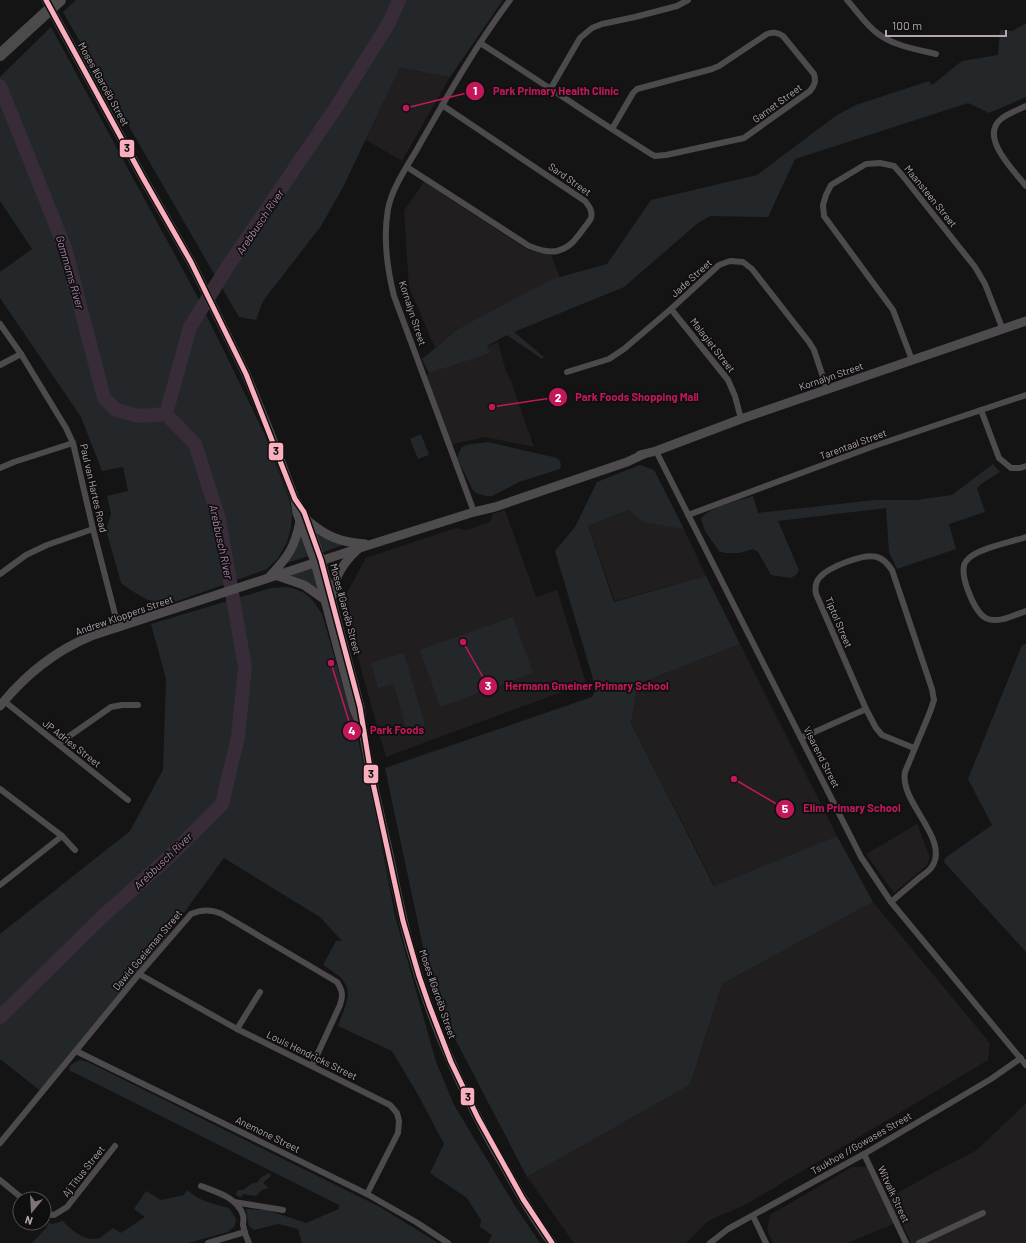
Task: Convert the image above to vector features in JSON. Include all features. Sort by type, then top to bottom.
[{"type":"highway","points":[[0,55],[60,0]]},
{"type":"main road","name":"Moses ǁGaroëb Street","points":[[46,0],[211,300],[252,389],[270,433],[318,561],[360,707],[362,729],[410,946],[421,984],[448,1054],[478,1119],[516,1186],[552,1243]]},
{"type":"main road","name":"Kornalyn Street","points":[[318,561],[484,509],[495,503],[623,458],[656,450],[827,389],[1026,321]]},
{"type":"main road","points":[[272,576],[291,551],[303,520],[334,538],[364,546]]},
{"type":"main road","points":[[272,576],[304,585],[328,600],[339,572],[348,559],[364,546]]},
{"type":"main road","points":[[272,576],[318,561]]},
{"type":"main road","name":"Andrew Kloppers Street","points":[[2,704],[28,676],[56,654],[77,641],[118,626],[272,576]]},
{"type":"street","name":"Kornalyn Street","points":[[474,512],[400,315],[390,281],[386,234],[388,209],[394,191],[442,105],[480,43],[510,0]]},
{"type":"street","points":[[551,88],[580,38],[592,28],[602,24],[677,6],[688,0]]},
{"type":"street","points":[[847,0],[868,25],[888,40],[936,54]]},
{"type":"street","name":"Garnet Street","points":[[480,43],[551,88],[612,129],[655,156],[666,156],[734,141],[750,134],[810,92],[816,79],[814,74],[783,36],[772,32],[712,69],[637,89],[612,129]]},
{"type":"street","name":"Sard Street","points":[[407,167],[530,246],[541,250],[556,251],[566,248],[573,243],[591,218],[589,206],[585,201],[442,105]]},
{"type":"street","points":[[1026,106],[1000,119],[995,126],[994,139],[998,150],[1026,186]]},
{"type":"street","name":"Maansteen Street","points":[[912,360],[893,310],[824,216],[823,205],[831,186],[866,164],[880,163],[894,166],[902,175],[975,268],[984,284],[1003,330]]},
{"type":"street","name":"Jade Street","points":[[567,372],[608,359],[624,349],[719,265],[730,261],[743,262],[752,269],[809,342],[814,350],[827,389]]},
{"type":"street","name":"Malagiet Street","points":[[671,309],[728,380],[735,396],[741,419]]},
{"type":"street","name":"Paul van Hartes Road","points":[[0,324],[21,354],[66,428],[73,443],[118,626]]},
{"type":"street","points":[[0,365],[21,354]]},
{"type":"street","name":"Tarentaal Street","points":[[688,515],[874,446],[1026,395]]},
{"type":"street","points":[[981,410],[999,458],[1011,468],[1026,466]]},
{"type":"street","points":[[0,468],[73,443]]},
{"type":"street","name":"Visarend Street","points":[[656,450],[861,857],[891,902],[1026,1065]]},
{"type":"street","points":[[0,574],[26,555],[47,545],[93,529]]},
{"type":"street","points":[[1026,537],[980,551],[969,558],[964,565],[964,574],[971,600],[979,613],[987,619],[1003,619],[1026,611]]},
{"type":"street","name":"Tiptol Street","points":[[891,902],[930,869],[937,854],[931,835],[905,787],[903,779],[934,700],[932,689],[892,570],[886,561],[875,556],[867,556],[843,563],[829,570],[820,577],[815,587],[816,594],[866,709],[876,728],[882,735],[914,748]]},
{"type":"street","name":"JP Adries Street","points":[[2,704],[58,744],[128,800]]},
{"type":"street","points":[[58,744],[111,708],[122,705],[138,706]]},
{"type":"street","points":[[801,738],[866,709]]},
{"type":"street","points":[[0,789],[62,836],[75,850]]},
{"type":"street","points":[[0,885],[62,836]]},
{"type":"street","name":"Dawid Goeieman Street","points":[[0,1143],[140,974],[191,914],[196,912],[208,910],[222,914],[337,982],[342,989],[343,996],[312,1066]]},
{"type":"street","name":"Louis Hendricks Street","points":[[140,974],[237,1029],[390,1105],[397,1113],[399,1121],[398,1133],[367,1194]]},
{"type":"street","points":[[237,1029],[260,992]]},
{"type":"street","name":"Anemone Street","points":[[76,1051],[367,1194],[416,1222],[448,1243]]},
{"type":"street","name":"Tsukhoe //Gowases Street","points":[[710,1243],[728,1229],[864,1154],[991,1079],[1021,1058]]},
{"type":"street","name":"Aj Titus Street","points":[[52,1215],[67,1207],[115,1146]]},
{"type":"street","name":"Witvalk Street","points":[[864,1154],[906,1243]]},
{"type":"street","points":[[0,1180],[13,1191]]},
{"type":"street","points":[[201,1186],[224,1195],[240,1208],[248,1243]]},
{"type":"street","points":[[234,1202],[283,1210]]},
{"type":"street","points":[[920,1243],[983,1213]]},
{"type":"street","points":[[753,1216],[766,1243]]},
{"type":"street","points":[[208,1243],[245,1232]]},
{"type":"shaded area","points":[[76,0],[503,0],[450,77],[400,68],[343,187],[321,226],[263,301],[256,320],[239,317],[63,12]]},
{"type":"shaded area","points":[[1026,23],[1026,97],[989,113],[968,103],[795,159],[768,217],[710,216],[698,223],[624,287],[514,332],[544,357],[542,359],[507,335],[487,346],[490,353],[429,373],[422,359],[458,329],[556,278],[607,264],[651,200],[757,175],[837,115],[856,105],[929,81],[932,85],[962,61],[998,55],[1000,30],[1012,31]]},
{"type":"shaded area","points":[[51,27],[195,292],[265,435],[289,499],[292,514],[291,528],[287,542],[278,558],[267,569],[175,602],[158,603],[146,599],[121,583],[106,530],[111,514],[107,496],[128,491],[123,467],[102,471],[81,417],[0,298],[0,272],[32,249],[0,201],[0,77]]},
{"type":"shaded area","points":[[400,68],[450,77],[402,161],[366,140]]},
{"type":"shaded area","points":[[424,182],[528,250],[551,255],[560,277],[458,329],[435,348],[409,287],[404,211]]},
{"type":"shaded area","points":[[498,342],[506,371],[511,381],[534,447],[485,437],[449,445],[423,376]]},
{"type":"shaded area","points":[[421,434],[429,455],[418,459],[410,439]]},
{"type":"shaded area","points":[[488,442],[557,458],[560,461],[560,469],[519,482],[492,496],[476,493],[473,490],[457,458],[461,448],[466,445]]},
{"type":"shaded area","points":[[993,464],[1000,472],[977,488],[985,512],[949,524],[956,549],[897,569],[889,552],[886,508],[778,521],[799,570],[797,574],[791,578],[771,575],[758,552],[753,549],[739,553],[725,553],[719,551],[705,531],[701,519],[710,511],[732,502],[753,496],[758,513],[875,500],[916,500],[952,495]]},
{"type":"shaded area","points":[[640,465],[654,470],[684,529],[643,522],[629,510],[588,526],[614,602],[706,576],[740,644],[638,684],[631,723],[714,886],[837,836],[873,902],[722,984],[690,1085],[527,1177],[452,1033],[423,947],[385,768],[592,697],[596,689],[555,551],[575,527],[597,482]]},
{"type":"shaded area","points":[[505,510],[536,597],[557,590],[586,683],[386,757],[342,602],[366,558],[456,528],[467,530],[490,522],[493,514]]},
{"type":"shaded area","points":[[629,510],[684,529],[706,576],[615,601],[588,526]]},
{"type":"shaded area","points":[[313,529],[346,544],[321,553]]},
{"type":"shaded area","points":[[300,531],[308,556],[284,564]]},
{"type":"shaded area","points":[[312,568],[321,594],[286,576]]},
{"type":"shaded area","points":[[286,587],[304,593],[308,596],[315,603],[322,614],[356,731],[380,837],[395,916],[436,1062],[454,1105],[515,1206],[540,1243],[488,1243],[492,1235],[480,1227],[481,1220],[467,1198],[430,1173],[444,1144],[417,1093],[392,1051],[338,1026],[346,1006],[348,991],[341,978],[323,965],[336,941],[342,941],[320,917],[224,858],[139,974],[42,1092],[0,1059],[0,934],[130,831],[163,770],[166,679],[151,624],[271,588]]},
{"type":"shaded area","points":[[513,617],[533,673],[440,707],[420,650]]},
{"type":"shaded area","points":[[740,644],[837,836],[715,886],[631,723],[638,684]]},
{"type":"shaded area","points":[[1026,644],[1026,952],[944,862],[945,858],[992,825],[968,779],[1022,645]]},
{"type":"shaded area","points":[[404,653],[425,726],[407,731],[394,684],[378,688],[371,663]]},
{"type":"shaded area","points":[[917,824],[930,858],[926,866],[894,893],[866,854]]},
{"type":"shaded area","points":[[873,902],[990,1043],[988,1060],[747,1204],[708,1221],[686,1243],[574,1243],[527,1177],[690,1085],[722,984]]},
{"type":"shaded area","points":[[80,1060],[88,1062],[380,1207],[438,1243],[302,1243],[298,1229],[278,1224],[254,1230],[249,1226],[246,1209],[267,1210],[306,1223],[339,1209],[339,1205],[70,1071],[69,1067]]},
{"type":"shaded area","points":[[1026,1103],[1026,1243],[911,1243],[901,1221],[847,1243],[773,1243],[767,1230],[770,1215],[852,1167],[870,1167],[886,1200],[929,1175],[977,1150]]},
{"type":"shaded area","points":[[269,1173],[271,1176],[263,1183],[269,1188],[262,1190],[256,1196],[243,1194],[241,1197],[237,1196],[236,1194],[238,1190],[243,1190],[251,1184],[258,1182],[260,1178]]},
{"type":"shaded area","points":[[187,1190],[202,1199],[229,1208],[236,1219],[235,1226],[228,1232],[188,1243],[32,1243],[43,1231],[52,1231],[52,1224],[63,1221],[79,1235],[89,1239],[100,1238],[113,1228],[121,1233],[145,1217],[134,1209],[146,1191],[161,1200],[184,1195]]},
{"type":"waterway","name":"Arebbusch River","points":[[0,1017],[103,916],[169,857],[222,804],[238,737],[245,667],[219,519],[195,444],[166,414],[190,327],[228,266],[335,109],[389,23],[399,0]]},
{"type":"waterway","name":"Gammams River","points":[[0,86],[65,248],[104,398],[116,410],[139,416],[166,414]]},
{"type":"transit line","name":"3","points":[[46,0],[143,178],[191,262],[246,374],[295,499],[304,512],[321,560],[360,707],[371,774],[403,921],[419,976],[451,1062],[478,1118],[523,1199],[552,1243]]},
{"type":"place","name":"Park Primary Health Clinic","points":[[406,108]]},
{"type":"place","name":"Park Foods Shopping Mall","points":[[492,407]]},
{"type":"place","name":"Hermann Gmeiner Primary School","points":[[463,642]]},
{"type":"place","name":"Park Foods","points":[[331,663]]},
{"type":"place","name":"Elim Primary School","points":[[734,779]]}]
